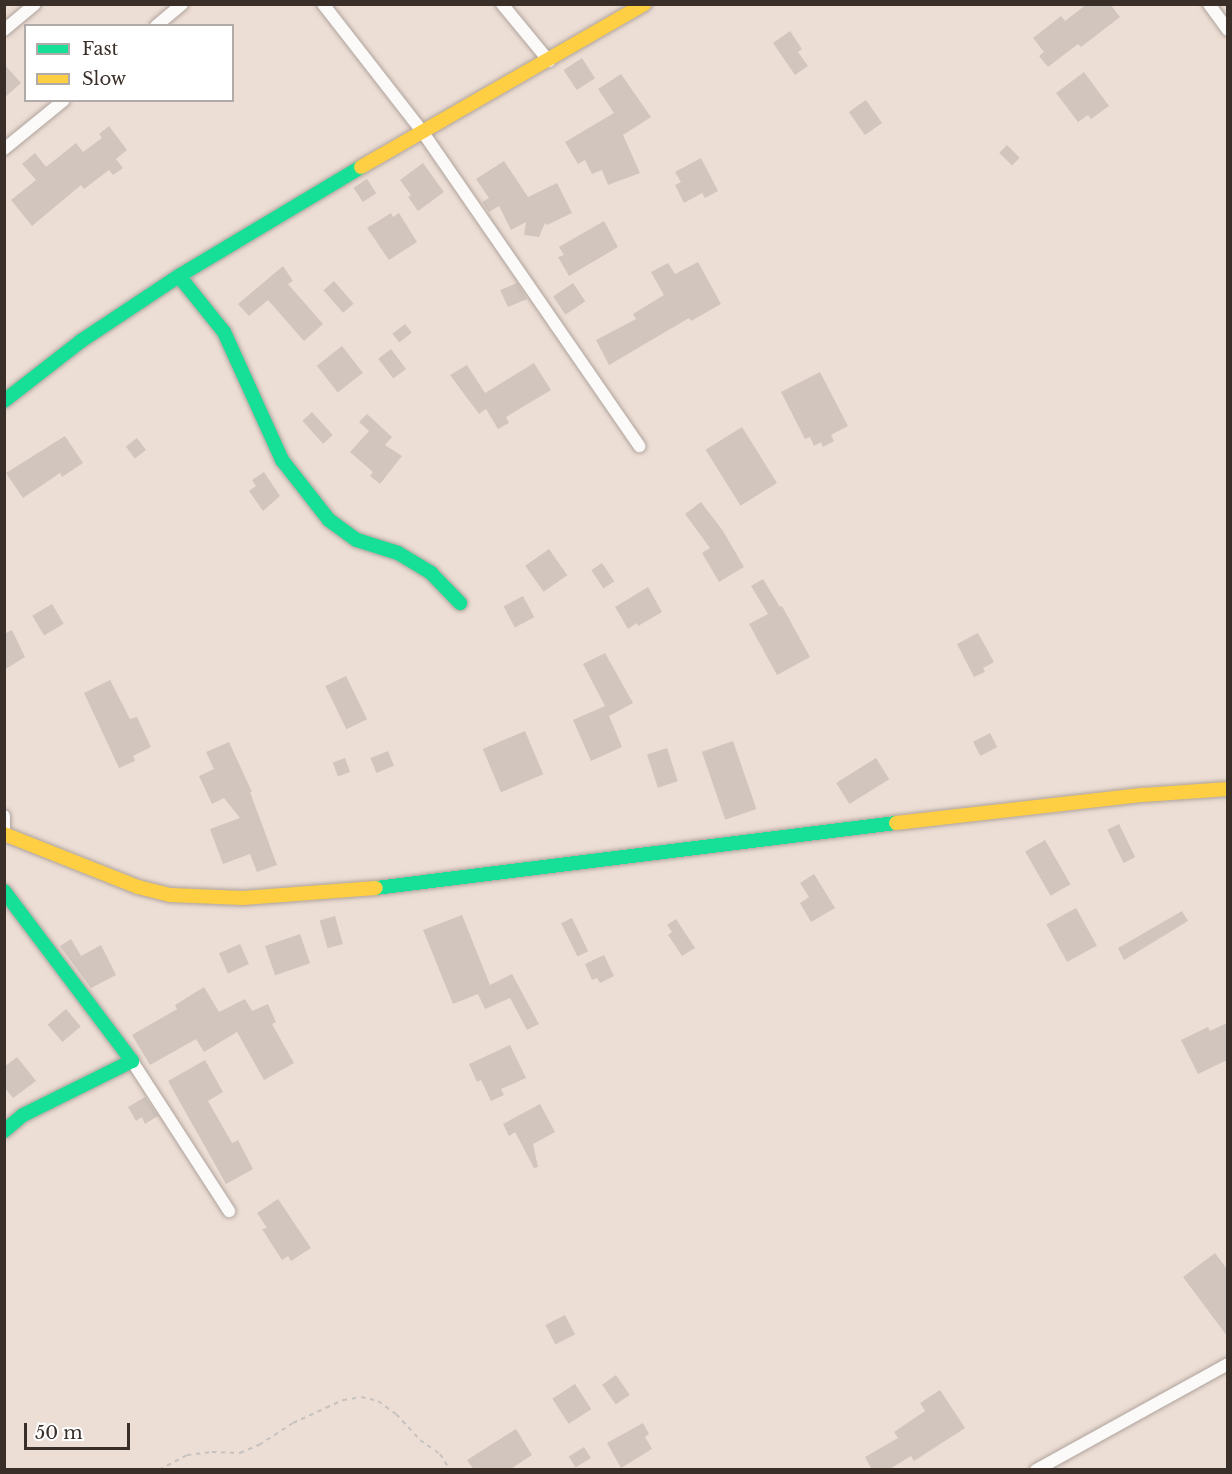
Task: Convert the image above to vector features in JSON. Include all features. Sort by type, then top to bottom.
[{"type":"street","points":[[4,30],[35,4]]},
{"type":"street","points":[[158,24],[182,4]]},
{"type":"street","points":[[323,4],[422,132],[639,446]]},
{"type":"street","points":[[502,4],[549,61]]},
{"type":"street","points":[[4,400],[81,341],[179,276],[644,4]]},
{"type":"street","points":[[1209,4],[1227,30]]},
{"type":"street","points":[[4,149],[62,102]]},
{"type":"street","points":[[179,276],[224,332],[282,460],[330,520],[357,540],[398,554],[431,573],[460,603]]},
{"type":"street","points":[[4,816],[4,831],[138,887],[171,895],[243,898],[407,886],[962,815],[1143,795],[1227,789]]},
{"type":"street","points":[[4,891],[132,1061],[229,1212]]},
{"type":"street","points":[[4,1131],[23,1115],[132,1061]]},
{"type":"street","points":[[1036,1470],[1227,1364]]},
{"type":"path","points":[[159,1470],[187,1455],[212,1452],[240,1453],[259,1445],[293,1423],[343,1400],[361,1397],[378,1401],[396,1414],[420,1440],[440,1454],[450,1470]]},
{"type":"building","points":[[1087,4],[1110,4],[1120,17],[1081,47],[1078,44],[1048,67],[1039,56],[1044,52],[1033,38],[1061,16],[1065,21]]},
{"type":"building","points":[[790,31],[802,49],[798,52],[808,66],[795,75],[773,43]]},
{"type":"building","points":[[582,58],[595,78],[577,90],[564,70]]},
{"type":"building","points":[[4,64],[21,83],[4,98]]},
{"type":"building","points":[[1084,72],[1109,106],[1091,119],[1088,115],[1078,122],[1056,93]]},
{"type":"building","points":[[621,74],[651,117],[623,135],[640,173],[608,185],[602,170],[592,174],[585,160],[578,164],[565,142],[614,113],[598,89]]},
{"type":"building","points":[[866,100],[882,123],[865,135],[849,112]]},
{"type":"building","points":[[109,126],[127,150],[116,159],[123,168],[113,175],[109,170],[84,189],[81,185],[32,226],[11,200],[36,180],[22,164],[35,153],[46,167],[76,143],[83,152],[102,138],[99,134]]},
{"type":"building","points":[[1007,145],[1020,158],[1012,166],[999,153]]},
{"type":"building","points":[[701,158],[718,191],[705,198],[702,193],[684,203],[675,185],[681,182],[675,172]]},
{"type":"building","points":[[504,161],[528,197],[557,183],[572,213],[547,225],[545,223],[539,237],[524,235],[526,222],[511,230],[499,206],[489,212],[482,202],[489,198],[476,179]]},
{"type":"building","points":[[423,163],[444,192],[418,211],[408,197],[411,195],[400,180]]},
{"type":"building","points":[[367,179],[376,193],[363,202],[354,188]]},
{"type":"building","points":[[391,213],[393,217],[399,213],[417,242],[389,260],[367,228]]},
{"type":"building","points":[[604,221],[618,247],[569,276],[558,257],[564,255],[559,247]]},
{"type":"building","points":[[698,262],[721,304],[691,321],[689,318],[609,365],[596,340],[636,319],[633,314],[664,295],[651,272],[668,263],[675,274]]},
{"type":"building","points":[[283,266],[293,281],[288,284],[323,324],[304,341],[268,300],[249,316],[238,304]]},
{"type":"building","points":[[334,281],[354,304],[343,313],[323,290]]},
{"type":"building","points":[[517,283],[527,299],[508,307],[500,290]]},
{"type":"building","points":[[573,283],[585,301],[565,315],[553,296]]},
{"type":"building","points":[[405,324],[412,333],[399,343],[392,334]]},
{"type":"building","points":[[342,346],[363,373],[338,392],[317,366]]},
{"type":"building","points":[[391,349],[406,369],[393,379],[378,359]]},
{"type":"building","points":[[534,363],[551,390],[506,417],[509,423],[498,429],[486,409],[479,414],[450,375],[467,365],[485,393]]},
{"type":"building","points":[[820,372],[848,426],[831,435],[834,441],[823,447],[821,442],[814,446],[810,437],[805,439],[781,392]]},
{"type":"building","points":[[312,412],[333,435],[323,444],[302,421]]},
{"type":"building","points":[[367,414],[392,437],[385,445],[402,456],[380,484],[370,476],[373,472],[350,452],[369,431],[359,422]]},
{"type":"building","points":[[742,427],[777,483],[741,506],[706,450]]},
{"type":"building","points":[[65,436],[83,463],[62,477],[60,473],[23,498],[6,473]]},
{"type":"building","points":[[137,438],[146,450],[135,458],[126,446]]},
{"type":"building","points":[[264,472],[280,496],[263,511],[249,491],[256,486],[252,480]]},
{"type":"building","points":[[701,502],[723,531],[744,567],[719,582],[702,553],[710,548],[685,514]]},
{"type":"building","points":[[549,549],[567,575],[544,592],[525,566]]},
{"type":"building","points":[[602,563],[614,581],[604,589],[591,570]]},
{"type":"building","points":[[763,579],[780,607],[782,606],[810,657],[777,675],[749,624],[768,614],[751,586]]},
{"type":"building","points":[[648,587],[662,612],[628,629],[615,607]]},
{"type":"building","points":[[523,596],[534,617],[515,628],[504,606]]},
{"type":"building","points":[[52,604],[64,624],[44,636],[32,616]]},
{"type":"building","points":[[12,630],[25,657],[4,670],[4,634]]},
{"type":"building","points":[[978,633],[994,662],[983,668],[985,672],[974,677],[957,644]]},
{"type":"building","points":[[605,653],[633,703],[609,716],[622,747],[591,761],[573,720],[605,706],[583,664]]},
{"type":"building","points":[[346,676],[367,719],[346,729],[325,686]]},
{"type":"building","points":[[110,680],[130,719],[137,717],[151,747],[133,756],[135,761],[119,768],[84,693]]},
{"type":"building","points":[[525,731],[543,774],[501,792],[483,749]]},
{"type":"building","points":[[990,733],[997,747],[980,756],[973,742]]},
{"type":"building","points":[[733,741],[756,809],[725,820],[702,752]]},
{"type":"building","points":[[229,742],[252,792],[250,792],[277,865],[257,872],[250,854],[223,864],[210,829],[240,818],[224,798],[212,804],[199,776],[214,769],[206,752]]},
{"type":"building","points":[[667,748],[678,781],[658,788],[647,754]]},
{"type":"building","points":[[388,751],[394,766],[376,773],[370,758]]},
{"type":"building","points":[[345,758],[350,772],[338,777],[333,762]]},
{"type":"building","points":[[876,758],[889,779],[849,804],[836,783]]},
{"type":"building","points":[[1119,824],[1135,857],[1124,863],[1107,830]]},
{"type":"building","points":[[1045,840],[1070,884],[1051,896],[1025,851]]},
{"type":"building","points":[[814,874],[835,908],[811,922],[800,903],[809,897],[800,883]]},
{"type":"building","points":[[1076,908],[1097,946],[1067,962],[1046,924]]},
{"type":"building","points":[[1182,911],[1188,921],[1124,960],[1118,948]]},
{"type":"building","points":[[462,915],[490,985],[512,974],[539,1024],[527,1030],[510,998],[485,1009],[478,994],[453,1004],[423,930]]},
{"type":"building","points":[[335,916],[343,944],[328,948],[320,920]]},
{"type":"building","points":[[572,918],[588,951],[577,957],[561,923]]},
{"type":"building","points":[[676,919],[695,948],[682,956],[668,935],[672,932],[667,925]]},
{"type":"building","points":[[300,934],[310,963],[275,975],[265,946]]},
{"type":"building","points":[[71,939],[81,956],[101,945],[116,975],[91,988],[60,946]]},
{"type":"building","points":[[240,944],[249,964],[228,973],[219,953]]},
{"type":"building","points":[[604,955],[614,976],[600,983],[597,978],[592,980],[585,964]]},
{"type":"building","points":[[204,987],[219,1012],[245,999],[252,1011],[268,1004],[276,1022],[272,1024],[294,1063],[264,1080],[237,1032],[204,1052],[196,1039],[150,1065],[132,1035],[177,1009],[175,1005]]},
{"type":"building","points":[[66,1009],[81,1027],[62,1042],[48,1024]]},
{"type":"building","points":[[1227,1023],[1227,1060],[1198,1074],[1181,1040],[1208,1027],[1210,1031]]},
{"type":"building","points":[[510,1045],[526,1078],[501,1089],[504,1095],[491,1101],[481,1080],[477,1082],[469,1064]]},
{"type":"building","points":[[17,1057],[36,1081],[13,1098],[4,1087],[4,1067]]},
{"type":"building","points":[[205,1060],[223,1092],[208,1101],[232,1143],[238,1140],[253,1169],[226,1184],[168,1081]]},
{"type":"building","points":[[145,1097],[158,1116],[145,1124],[142,1117],[136,1121],[128,1107]]},
{"type":"building","points":[[540,1104],[555,1132],[533,1144],[538,1167],[534,1168],[515,1132],[509,1136],[503,1124]]},
{"type":"building","points":[[278,1199],[311,1248],[291,1261],[288,1256],[282,1260],[262,1229],[267,1228],[257,1213]]},
{"type":"building","points":[[1215,1253],[1227,1269],[1227,1336],[1183,1277]]},
{"type":"building","points":[[565,1315],[575,1335],[555,1345],[545,1325]]},
{"type":"building","points":[[616,1375],[630,1395],[616,1404],[602,1385]]},
{"type":"building","points":[[575,1384],[591,1409],[569,1424],[552,1399]]},
{"type":"building","points":[[940,1390],[965,1428],[914,1461],[911,1456],[888,1470],[872,1470],[865,1457],[898,1438],[894,1432],[925,1411],[920,1403]]},
{"type":"building","points":[[643,1423],[649,1434],[645,1437],[652,1449],[621,1468],[607,1443]]},
{"type":"building","points":[[516,1429],[532,1455],[509,1470],[474,1470],[467,1460]]},
{"type":"building","points":[[584,1447],[591,1458],[576,1468],[569,1457]]},
{"type":"traffic: fast","points":[[4,401],[81,341],[179,276],[361,167]]},
{"type":"traffic: fast","points":[[179,276],[224,332],[282,460],[329,520],[357,540],[398,553],[431,573],[460,603]]},
{"type":"traffic: fast","points":[[376,888],[896,823]]},
{"type":"traffic: fast","points":[[4,891],[132,1061],[23,1115],[4,1131]]},
{"type":"traffic: slow","points":[[361,167],[644,4]]},
{"type":"traffic: slow","points":[[896,823],[1143,795],[1228,789]]},
{"type":"traffic: slow","points":[[4,834],[138,887],[170,895],[243,898],[376,888]]}]
